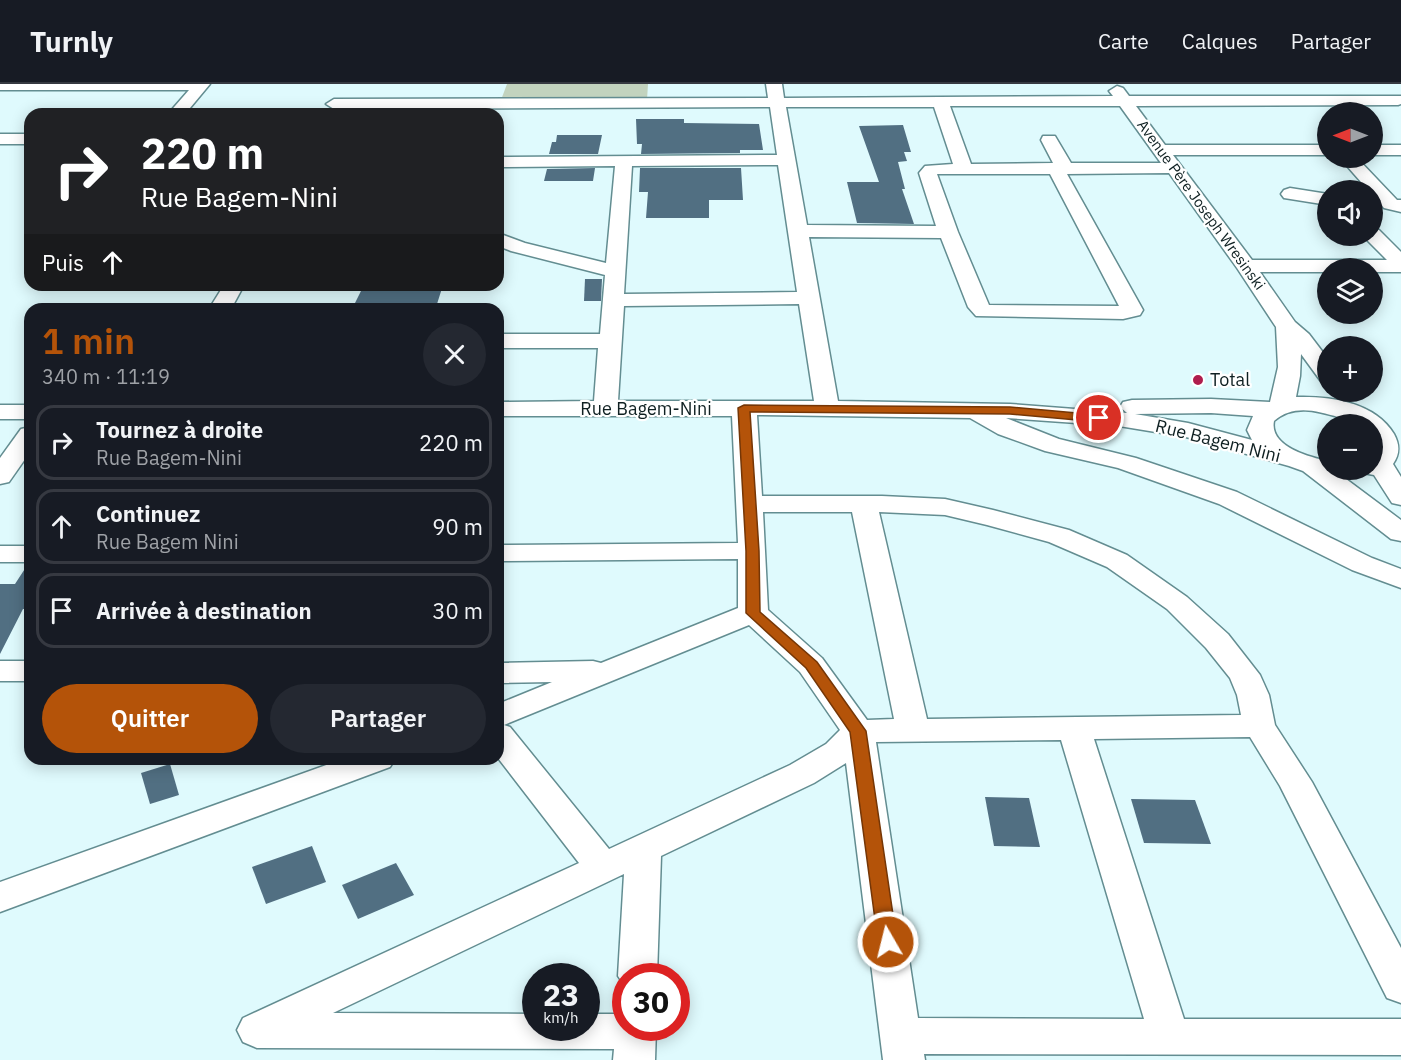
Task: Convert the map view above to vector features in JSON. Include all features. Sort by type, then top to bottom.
[{"type":"street","points":[[332,108],[344,84]]},
{"type":"street","points":[[492,103],[498,84]]},
{"type":"street","points":[[656,102],[657,84]]},
{"type":"street","points":[[917,84],[932,101],[964,169]]},
{"type":"street","name":"Avenue Père Joseph Wresinski","points":[[1113,84],[1246,266],[1287,327],[1317,361]]},
{"type":"street","points":[[1271,84],[1288,101]]},
{"type":"street","points":[[1378,84],[1399,101]]},
{"type":"street","points":[[0,85],[201,85]]},
{"type":"street","points":[[181,108],[201,85]]},
{"type":"street","points":[[358,108],[492,103],[656,102],[776,93],[932,101],[1399,101]]},
{"type":"street","points":[[776,93],[800,231],[826,408]]},
{"type":"street","points":[[0,139],[24,139]]},
{"type":"street","points":[[1049,140],[1061,169],[1132,310],[1129,312],[984,311],[979,307],[948,232],[928,173],[938,169],[1061,169],[1175,168]]},
{"type":"street","points":[[1161,150],[1317,150]]},
{"type":"street","points":[[1383,150],[1401,150]]},
{"type":"street","points":[[606,409],[614,271],[621,220],[624,160]]},
{"type":"street","points":[[504,162],[786,160]]},
{"type":"street","points":[[1357,168],[1391,204],[1401,206]]},
{"type":"street","points":[[1290,194],[1317,198]]},
{"type":"street","points":[[800,231],[948,232]]},
{"type":"street","points":[[504,241],[614,271]]},
{"type":"street","points":[[1383,245],[1401,264]]},
{"type":"street","points":[[1246,266],[1401,264]]},
{"type":"street","points":[[614,300],[809,298]]},
{"type":"street","name":"Avenue Père Joseph Wresinski","points":[[1287,327],[1292,357],[1287,386],[1277,408],[1264,416],[1260,424],[1261,433],[1267,442],[1278,451],[1316,466]]},
{"type":"street","points":[[504,341],[609,341]]},
{"type":"street","points":[[1347,402],[1356,414]]},
{"type":"street","name":"Rue Bagem Nini","points":[[1010,411],[1046,407],[1277,408],[1316,404],[1356,414]]},
{"type":"street","points":[[744,408],[753,613],[811,665],[858,731],[902,1048],[1170,1038],[1401,1037]]},
{"type":"street","name":"Rue Bagem-Nini","points":[[504,409],[826,408],[1010,411]]},
{"type":"street","points":[[972,410],[1007,429],[1054,446],[1127,463],[1228,498],[1362,564],[1401,579]]},
{"type":"street","name":"Rue Bagem Nini","points":[[1010,411],[1119,419],[1159,425],[1219,437],[1316,466]]},
{"type":"street","points":[[0,412],[24,412]]},
{"type":"street","points":[[1383,464],[1395,454],[1391,430]]},
{"type":"street","points":[[0,476],[24,442]]},
{"type":"street","points":[[1316,466],[1401,533]]},
{"type":"street","points":[[1383,467],[1401,497]]},
{"type":"street","points":[[750,504],[945,507],[993,518],[1059,536],[1117,561],[1177,603],[1216,641],[1244,675],[1253,695],[1260,726],[1295,782],[1401,986]]},
{"type":"street","points":[[864,504],[913,730]]},
{"type":"street","points":[[504,553],[752,551]]},
{"type":"street","points":[[0,554],[24,554]]},
{"type":"street","points":[[504,714],[753,613]]},
{"type":"street","points":[[0,671],[24,671]]},
{"type":"street","points":[[504,673],[610,671]]},
{"type":"street","points":[[612,1039],[257,1030],[802,774],[838,752],[858,731],[1260,726]]},
{"type":"street","points":[[1074,728],[1170,1038]]},
{"type":"street","points":[[504,743],[604,868]]},
{"type":"street","points":[[0,897],[362,765]]},
{"type":"street","points":[[639,963],[643,850]]},
{"type":"green space","points":[[507,84],[648,84],[647,100],[501,100]]},
{"type":"building","points":[[636,119],[684,119],[684,123],[759,124],[763,150],[740,150],[740,153],[641,154],[642,144],[637,144]]},
{"type":"building","points":[[903,125],[911,152],[904,152],[907,161],[898,162],[905,189],[902,189],[914,224],[857,223],[847,182],[879,182],[859,126]]},
{"type":"building","points":[[557,135],[602,135],[598,154],[549,154],[552,142],[556,142]]},
{"type":"building","points":[[595,168],[593,181],[544,181],[547,169]]},
{"type":"building","points":[[640,168],[741,168],[743,200],[709,200],[709,218],[646,218],[648,192],[639,192]]},
{"type":"building","points":[[585,279],[602,279],[601,301],[584,301]]},
{"type":"building","points":[[361,291],[441,291],[437,303],[355,303]]},
{"type":"building","points":[[24,570],[24,609],[0,654],[0,584],[15,584]]},
{"type":"building","points":[[170,765],[179,795],[150,804],[141,773]]},
{"type":"building","points":[[985,797],[1029,798],[1040,847],[994,846]]},
{"type":"building","points":[[1131,799],[1195,800],[1211,844],[1144,843]]},
{"type":"building","points":[[312,846],[326,882],[266,904],[252,867]]},
{"type":"building","points":[[396,863],[414,895],[358,919],[342,885]]},
{"type":"place","name":"Total","points":[[1198,380]]},
{"type":"route","points":[[888,942],[858,731],[811,665],[753,613],[744,408],[1010,411],[1099,418]]}]
